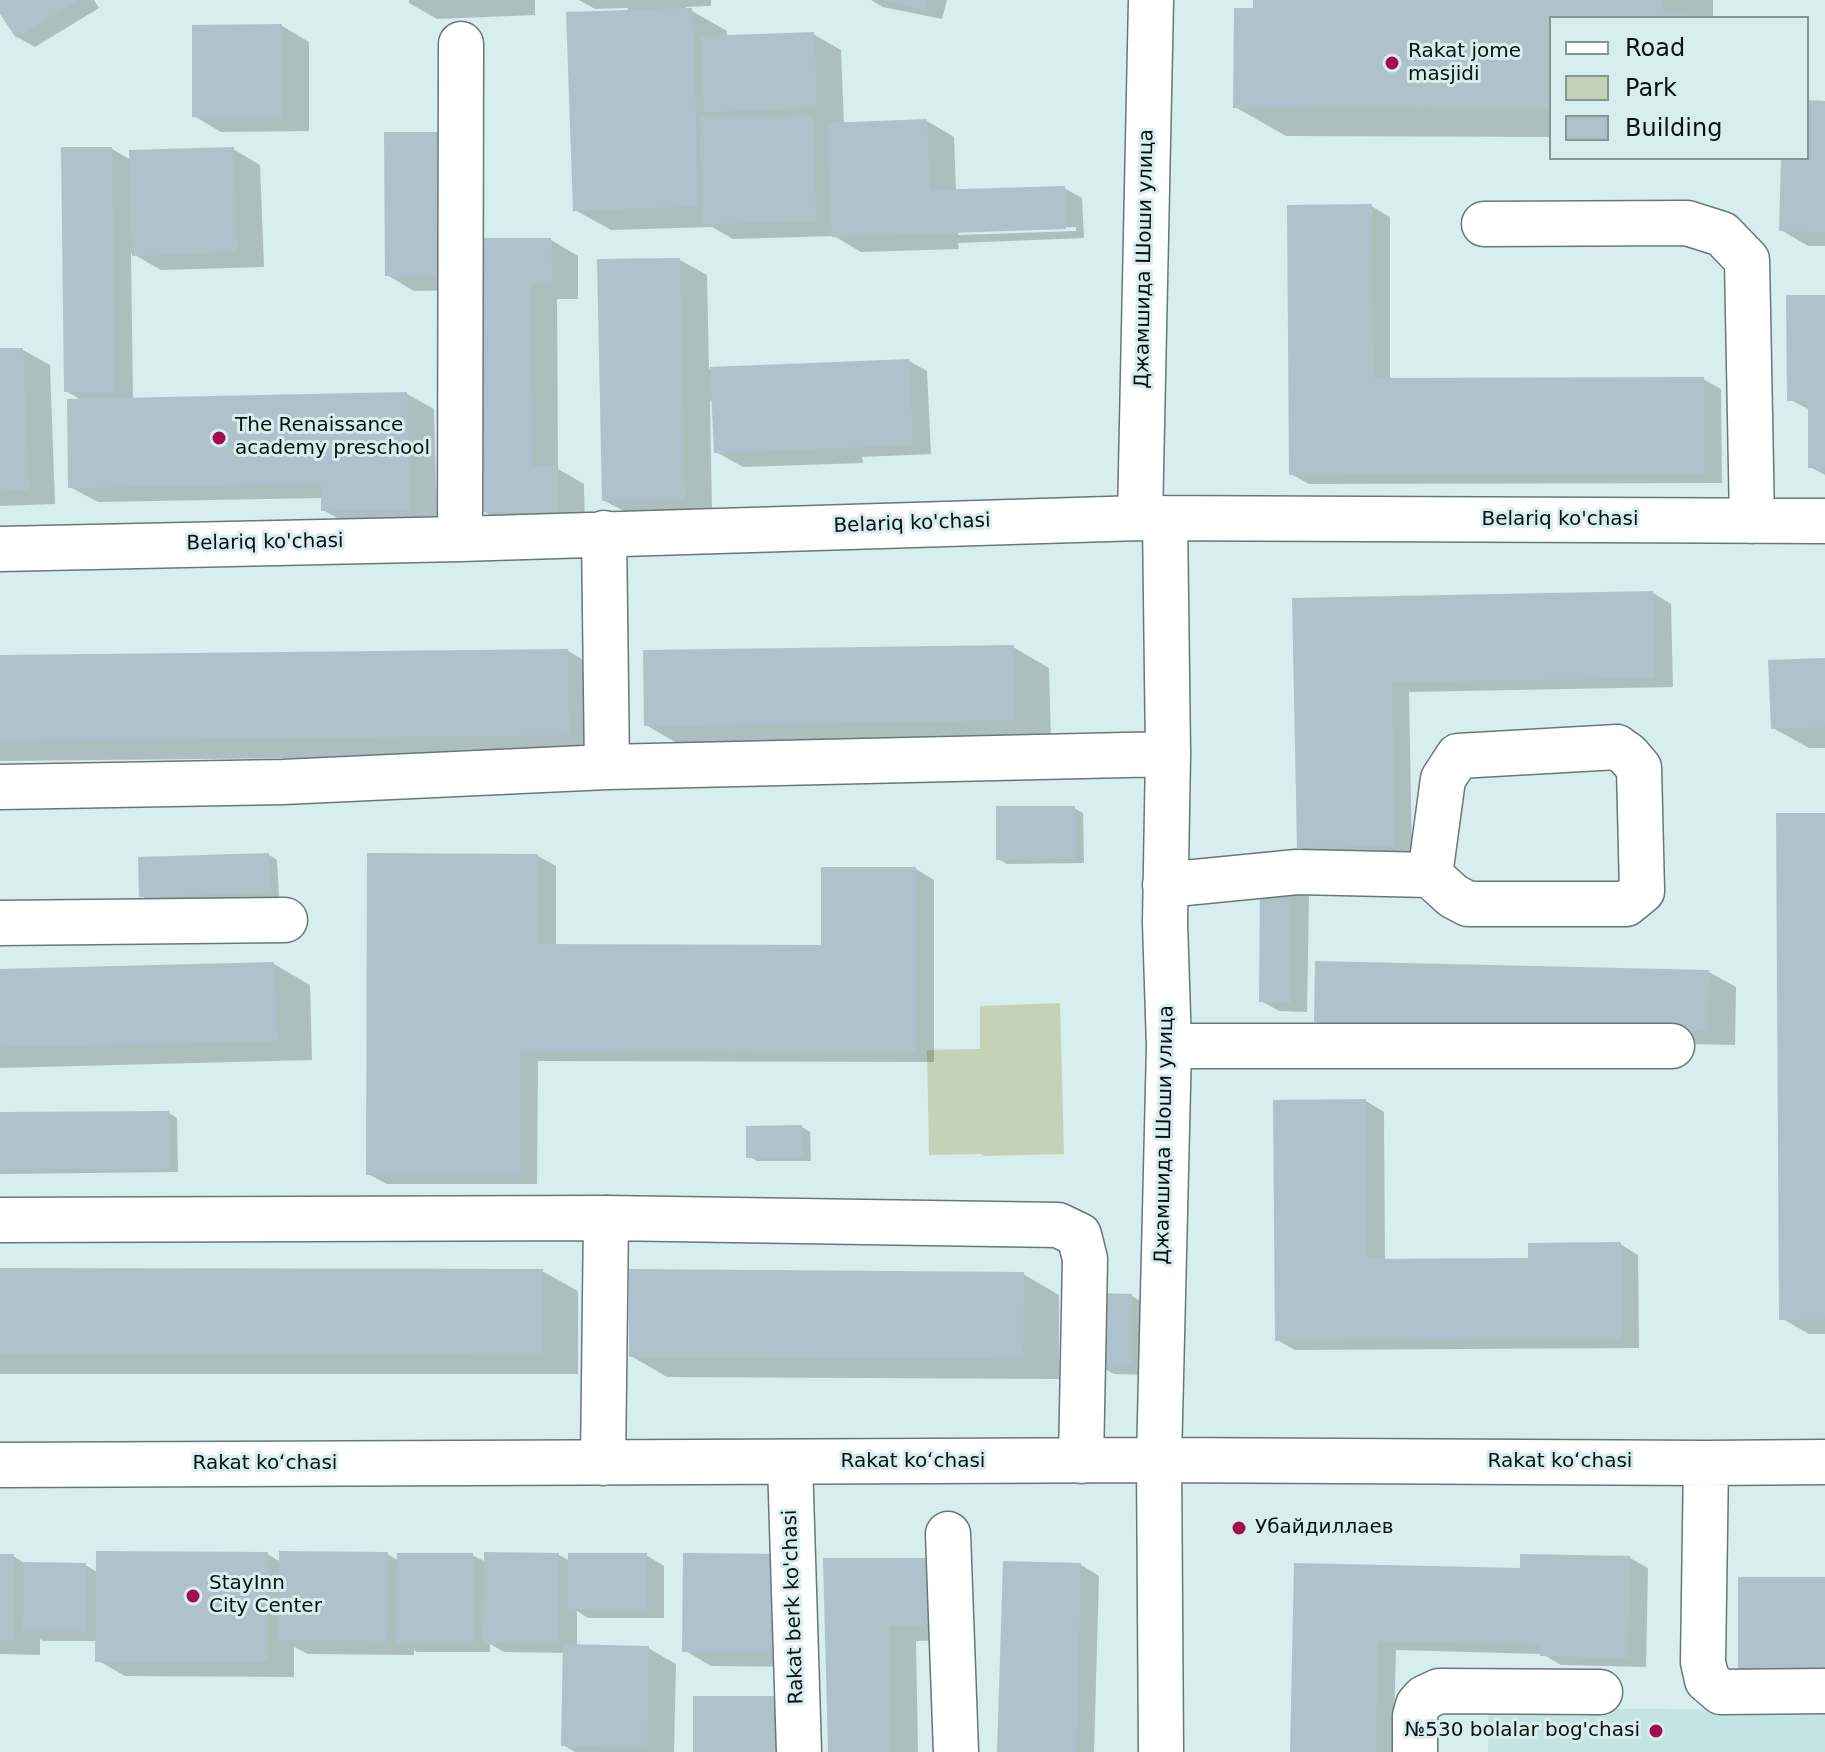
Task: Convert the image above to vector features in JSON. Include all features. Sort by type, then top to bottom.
[{"type":"street","name":"Джамшида Шоши улица","points":[[1151,0],[1153,518],[1168,754],[1165,885],[1169,1046],[1159,1460],[1161,1752]]},
{"type":"street","points":[[460,539],[461,44]]},
{"type":"street","points":[[1484,224],[1687,223],[1722,234],[1747,260],[1752,521]]},
{"type":"street","name":"Belariq ko'chasi","points":[[0,549],[1153,518],[1825,521]]},
{"type":"street","points":[[604,533],[607,767]]},
{"type":"street","points":[[1165,885],[1297,872],[1430,875],[1453,896],[1468,904],[1626,904],[1642,891],[1639,768],[1617,747],[1458,756],[1443,779],[1430,875]]},
{"type":"street","points":[[0,787],[283,782],[607,767],[1168,754]]},
{"type":"street","points":[[0,923],[285,920]]},
{"type":"street","points":[[1169,1046],[1672,1046]]},
{"type":"street","points":[[0,1220],[606,1218],[1058,1225],[1079,1235],[1085,1259],[1081,1461]]},
{"type":"street","points":[[603,1463],[606,1218]]},
{"type":"street","name":"Rakat koʻchasi","points":[[0,1465],[1159,1460],[1825,1462]]},
{"type":"street","name":"Rakat berk ko'chasi","points":[[790,1462],[799,1752]]},
{"type":"street","points":[[1706,1463],[1703,1662],[1707,1680],[1721,1692],[1825,1691]]},
{"type":"street","points":[[948,1534],[956,1752]]},
{"type":"street","points":[[1415,1752],[1418,1705],[1424,1698],[1439,1691],[1600,1692]]},
{"type":"shaded area","name":"№530 bolalar bog'chasi","points":[[1488,1708],[1825,1710],[1825,1752],[1488,1752]]},
{"type":"green space","points":[[1060,1003],[1064,1154],[929,1155],[927,1050],[980,1049],[980,1006]]},
{"type":"building","points":[[0,0],[78,0],[16,38],[0,14]]},
{"type":"building","points":[[882,0],[927,0],[924,10]]},
{"type":"building","name":"Rakat jome masjidi","points":[[1253,0],[1663,0],[1663,13],[1687,13],[1687,16],[1549,16],[1549,109],[1233,108],[1234,8],[1253,8]]},
{"type":"building","points":[[692,8],[699,206],[573,211],[566,12]]},
{"type":"building","points":[[282,24],[282,117],[192,117],[192,25]]},
{"type":"building","points":[[814,32],[817,108],[704,112],[701,36]]},
{"type":"building","points":[[1809,100],[1825,101],[1825,232],[1779,231],[1781,160],[1809,160]]},
{"type":"building","points":[[813,115],[816,221],[703,224],[700,117]]},
{"type":"building","points":[[927,119],[930,190],[1065,186],[1066,229],[832,237],[827,123]]},
{"type":"building","points":[[384,132],[442,132],[443,275],[385,276]]},
{"type":"building","points":[[61,147],[112,147],[115,392],[64,392]]},
{"type":"building","points":[[234,147],[237,252],[132,256],[129,150]]},
{"type":"building","points":[[1372,204],[1373,378],[1704,377],[1704,474],[1289,475],[1287,205]]},
{"type":"building","points":[[479,238],[551,238],[552,284],[530,284],[532,466],[557,466],[558,512],[481,512]]},
{"type":"building","points":[[680,258],[685,499],[602,501],[597,259]]},
{"type":"building","points":[[1786,295],[1825,295],[1825,468],[1808,468],[1808,401],[1787,401]]},
{"type":"building","points":[[0,348],[23,348],[29,490],[0,491]]},
{"type":"building","points":[[909,359],[913,445],[714,453],[710,367]]},
{"type":"building","points":[[407,392],[410,510],[321,511],[321,483],[68,488],[67,399]]},
{"type":"building","points":[[1653,591],[1655,678],[1392,682],[1395,846],[1297,848],[1292,598]]},
{"type":"building","points":[[1014,645],[1015,720],[644,726],[643,650]]},
{"type":"building","points":[[568,649],[569,735],[0,741],[0,655]]},
{"type":"building","points":[[1825,658],[1825,727],[1771,729],[1768,660]]},
{"type":"building","points":[[996,806],[1075,806],[1076,859],[996,860]]},
{"type":"building","points":[[1776,813],[1825,813],[1825,1319],[1779,1320]]},
{"type":"building","points":[[269,853],[271,893],[139,897],[138,857]]},
{"type":"building","points":[[367,853],[538,854],[538,944],[821,945],[821,867],[916,867],[916,1053],[520,1052],[520,1175],[366,1175]]},
{"type":"building","points":[[1260,882],[1291,882],[1290,1003],[1259,1002]]},
{"type":"building","points":[[1315,961],[1709,970],[1708,1031],[1314,1022]]},
{"type":"building","points":[[274,962],[277,1041],[0,1047],[0,969]]},
{"type":"building","points":[[1366,1099],[1367,1259],[1528,1258],[1528,1243],[1621,1242],[1621,1339],[1275,1341],[1273,1100]]},
{"type":"building","points":[[169,1111],[170,1169],[0,1170],[0,1112]]},
{"type":"building","points":[[802,1125],[803,1157],[746,1158],[746,1126]]},
{"type":"building","points":[[0,1268],[543,1269],[543,1355],[0,1354]]},
{"type":"building","points":[[629,1269],[1024,1272],[1023,1359],[629,1357]]},
{"type":"building","points":[[1095,1293],[1132,1294],[1131,1365],[1093,1365]]},
{"type":"building","points":[[96,1551],[268,1552],[268,1662],[95,1662]]},
{"type":"building","points":[[279,1551],[388,1552],[387,1641],[278,1640]]},
{"type":"building","points":[[484,1552],[559,1553],[559,1644],[483,1643]]},
{"type":"building","points":[[397,1553],[473,1553],[473,1643],[396,1643]]},
{"type":"building","points":[[568,1553],[647,1553],[647,1609],[568,1609]]},
{"type":"building","points":[[683,1553],[785,1554],[784,1652],[682,1652]]},
{"type":"building","points":[[0,1554],[14,1554],[13,1640],[0,1640]]},
{"type":"building","points":[[1520,1554],[1630,1556],[1628,1658],[1540,1656],[1540,1645],[1378,1641],[1376,1752],[1290,1752],[1294,1563],[1520,1568]]},
{"type":"building","points":[[823,1558],[927,1558],[928,1625],[889,1626],[891,1752],[828,1752]]},
{"type":"building","points":[[1003,1561],[1081,1563],[1076,1752],[997,1752]]},
{"type":"building","points":[[24,1562],[86,1563],[86,1631],[23,1631]]},
{"type":"building","points":[[1738,1577],[1825,1577],[1825,1686],[1738,1686]]},
{"type":"building","points":[[563,1644],[649,1646],[647,1748],[561,1746]]},
{"type":"building","points":[[693,1696],[785,1696],[785,1752],[693,1752]]},
{"type":"place","name":"Rakat jome masjidi","points":[[1392,63]]},
{"type":"place","name":"The Renaissance academy preschool","points":[[219,438]]},
{"type":"place","name":"Убайдиллаев","points":[[1239,1528]]},
{"type":"place","name":"StayInn City Center","points":[[193,1596]]},
{"type":"place","name":"№530 bolalar bog'chasi","points":[[1656,1731]]}]
